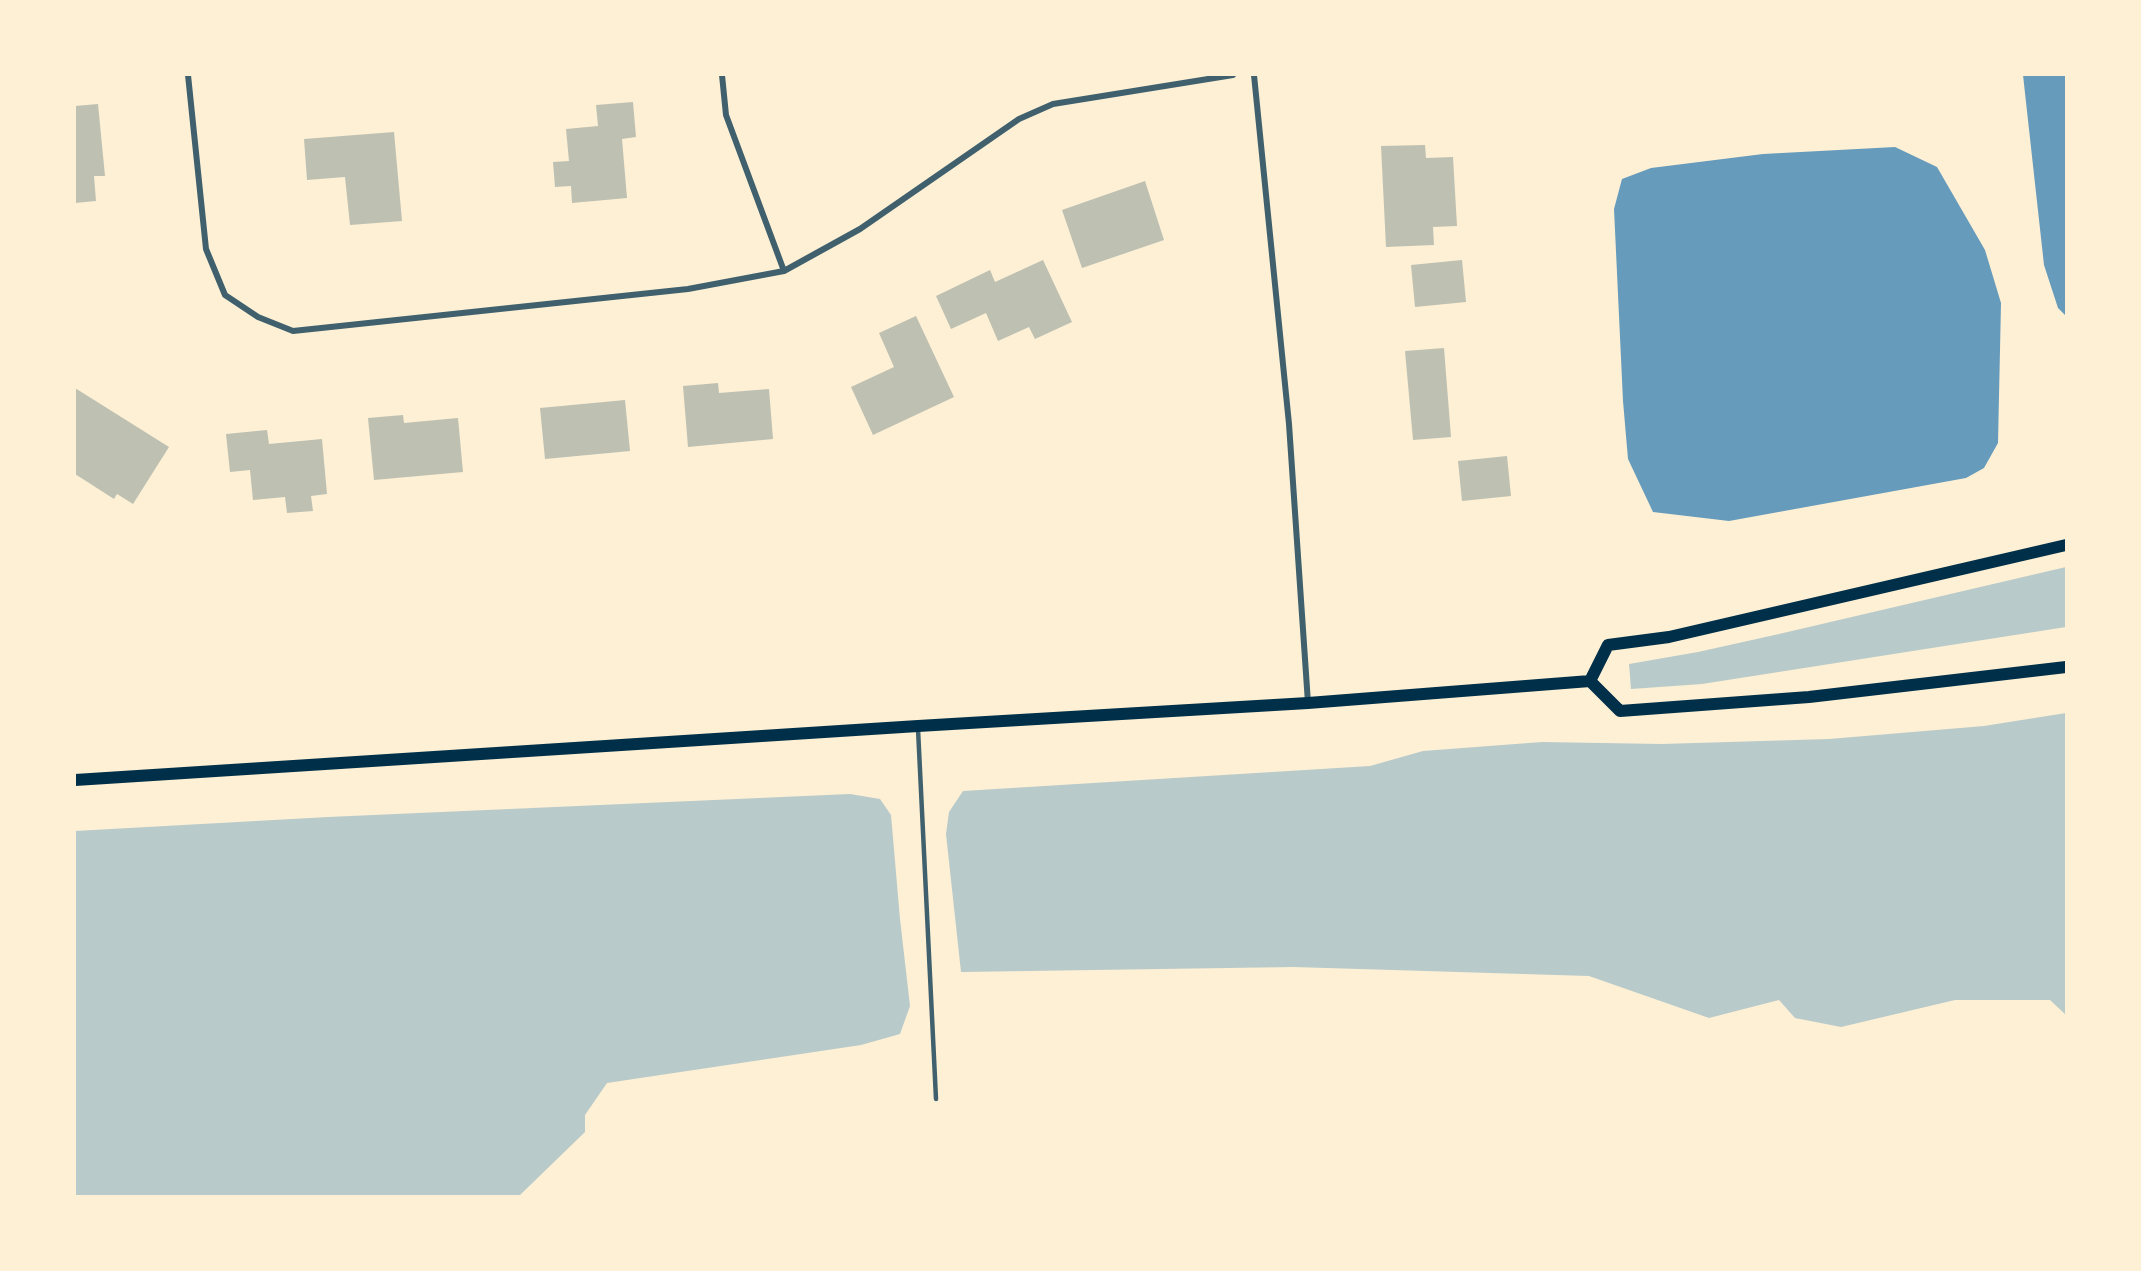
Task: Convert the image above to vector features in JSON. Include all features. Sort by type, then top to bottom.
[{"type":"main road","points":[[1590,681],[1608,645],[1669,637],[2066,545]]},
{"type":"main road","points":[[75,780],[1308,703],[1590,681],[1620,711],[1809,697],[2066,668]]},
{"type":"street","points":[[188,75],[206,249],[213,268],[225,295],[258,317],[293,331],[688,289],[784,271],[860,229],[1018,119],[1053,104],[1233,75]]},
{"type":"street","points":[[722,75],[726,115],[784,271]]},
{"type":"street","points":[[1254,75],[1289,424],[1308,703]]},
{"type":"lane","points":[[918,726],[936,1099]]},
{"type":"shaded area","points":[[2066,567],[2066,627],[1702,684],[1631,689],[1629,664],[1698,652]]},
{"type":"shaded area","points":[[2066,713],[2066,1015],[2050,1000],[1955,1000],[1841,1027],[1795,1018],[1779,1000],[1709,1018],[1589,976],[1294,967],[961,972],[946,834],[949,812],[963,791],[1370,766],[1423,751],[1542,742],[1662,744],[1829,739],[1984,726]]},
{"type":"shaded area","points":[[850,794],[880,799],[891,815],[910,1006],[900,1034],[861,1045],[607,1083],[585,1115],[585,1132],[519,1196],[75,1196],[75,831],[328,817]]},
{"type":"water","points":[[2023,75],[2066,75],[2066,316],[2058,308],[2044,265]]},
{"type":"water","points":[[1895,147],[1937,167],[1985,250],[2001,303],[1998,443],[1984,468],[1966,478],[1729,521],[1653,512],[1628,459],[1614,209],[1622,179],[1651,168],[1763,154]]},
{"type":"building","points":[[633,102],[636,137],[622,139],[627,198],[572,203],[571,186],[555,187],[553,162],[569,161],[566,129],[598,126],[596,105]]},
{"type":"building","points":[[98,104],[105,176],[94,176],[96,201],[75,203],[75,106]]},
{"type":"building","points":[[394,132],[402,221],[350,225],[345,177],[307,180],[304,139]]},
{"type":"building","points":[[1425,145],[1426,158],[1453,157],[1457,226],[1433,227],[1434,245],[1386,247],[1381,146]]},
{"type":"building","points":[[1145,181],[1164,240],[1082,268],[1062,210]]},
{"type":"building","points":[[1043,260],[1072,322],[1035,339],[1029,327],[998,341],[986,313],[951,329],[936,296],[990,270],[995,282]]},
{"type":"building","points":[[1462,260],[1466,302],[1415,307],[1411,265]]},
{"type":"building","points":[[916,316],[954,397],[873,435],[851,387],[894,367],[879,333]]},
{"type":"building","points":[[1444,348],[1451,437],[1413,440],[1405,351]]},
{"type":"building","points":[[718,383],[719,393],[769,389],[773,439],[688,447],[683,386]]},
{"type":"building","points":[[75,388],[169,447],[133,504],[117,494],[114,499],[75,474]]},
{"type":"building","points":[[625,400],[630,451],[545,459],[540,408]]},
{"type":"building","points":[[403,415],[404,423],[458,418],[463,472],[374,480],[368,418]]},
{"type":"building","points":[[267,430],[269,444],[322,439],[327,494],[311,496],[313,511],[287,513],[285,497],[253,500],[250,470],[230,472],[226,434]]},
{"type":"building","points":[[1507,456],[1511,496],[1462,501],[1458,461]]}]
